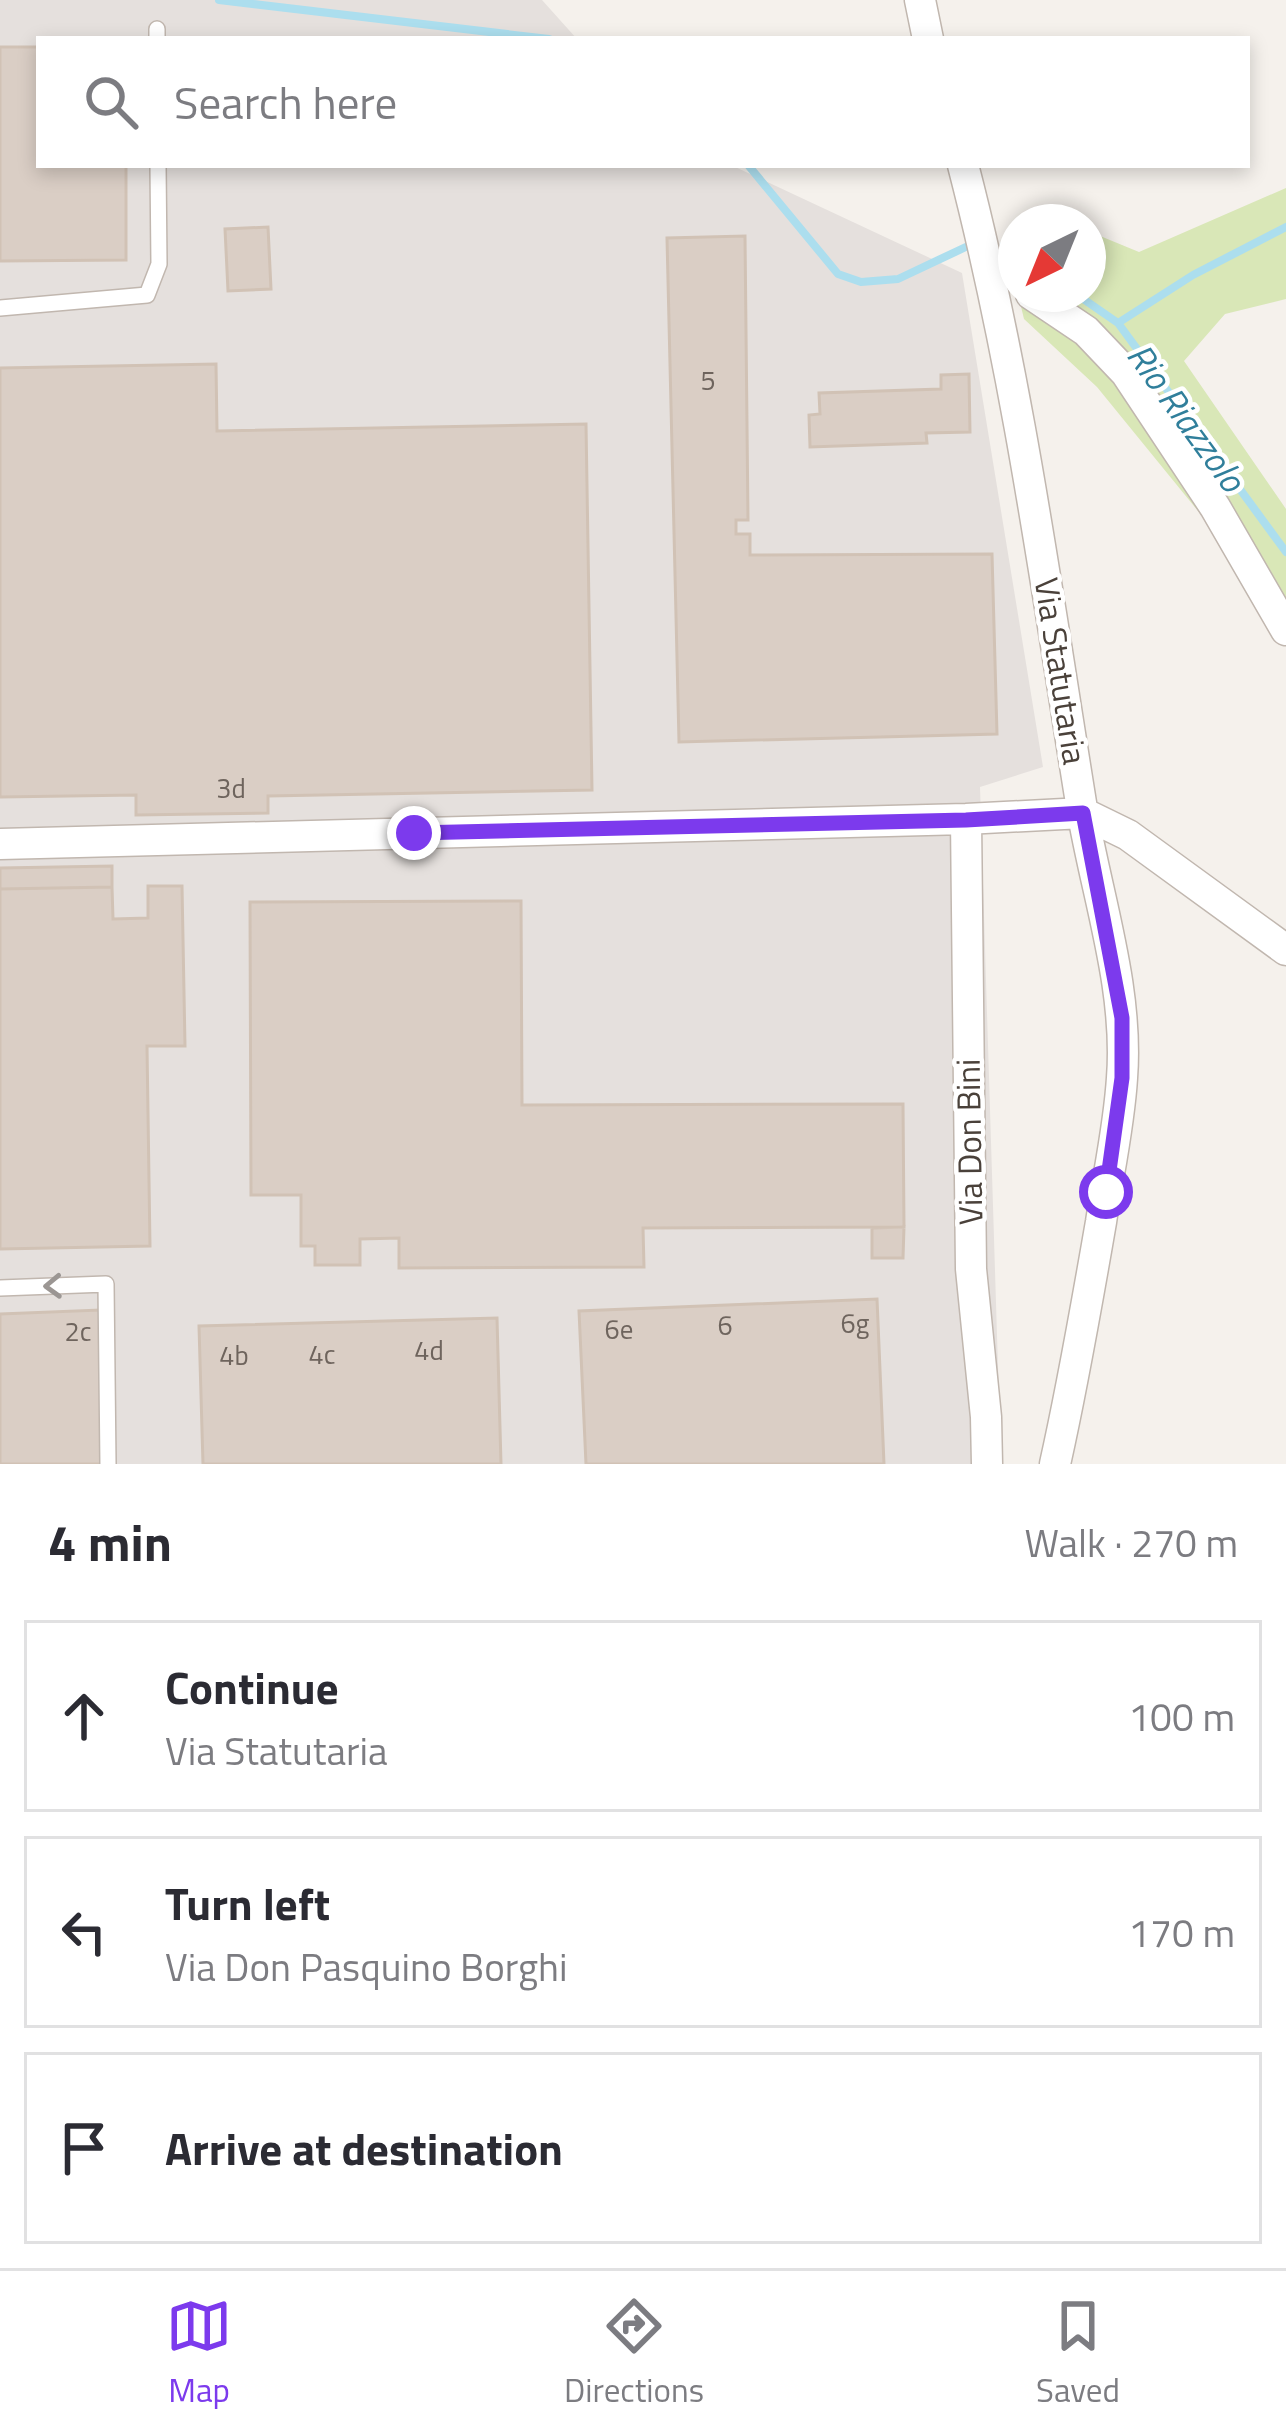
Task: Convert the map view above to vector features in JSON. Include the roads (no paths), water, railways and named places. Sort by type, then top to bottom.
[{"type":"street","points":[[920,0],[927,36]]},
{"type":"street","name":"Via Statutaria","points":[[963,168],[989,266],[1024,442],[1083,813],[1122,1018],[1122,1078],[1076,1371],[1055,1464]]},
{"type":"street","points":[[989,266],[998,272]]},
{"type":"street","points":[[1058,312],[1086,331],[1126,373],[1215,507],[1286,630]]},
{"type":"street","points":[[0,844],[966,820],[1083,813],[1128,835],[1286,950]]},
{"type":"street","name":"Via Don Bini","points":[[966,820],[971,1269],[987,1464]]},
{"type":"lane","points":[[0,308],[147,295],[159,264],[158,168]]},
{"type":"lane","points":[[0,1288],[106,1284],[108,1464]]},
{"type":"waterway","name":"Rio Riazzolo","points":[[219,0],[524,36]]},
{"type":"waterway","name":"Rio Riazzolo","points":[[750,168],[838,274],[861,282],[898,279],[970,245]]},
{"type":"waterway","points":[[1118,323],[1193,275],[1286,227]]},
{"type":"waterway","name":"Rio Riazzolo","points":[[1102,312],[1118,323],[1286,552]]}]
